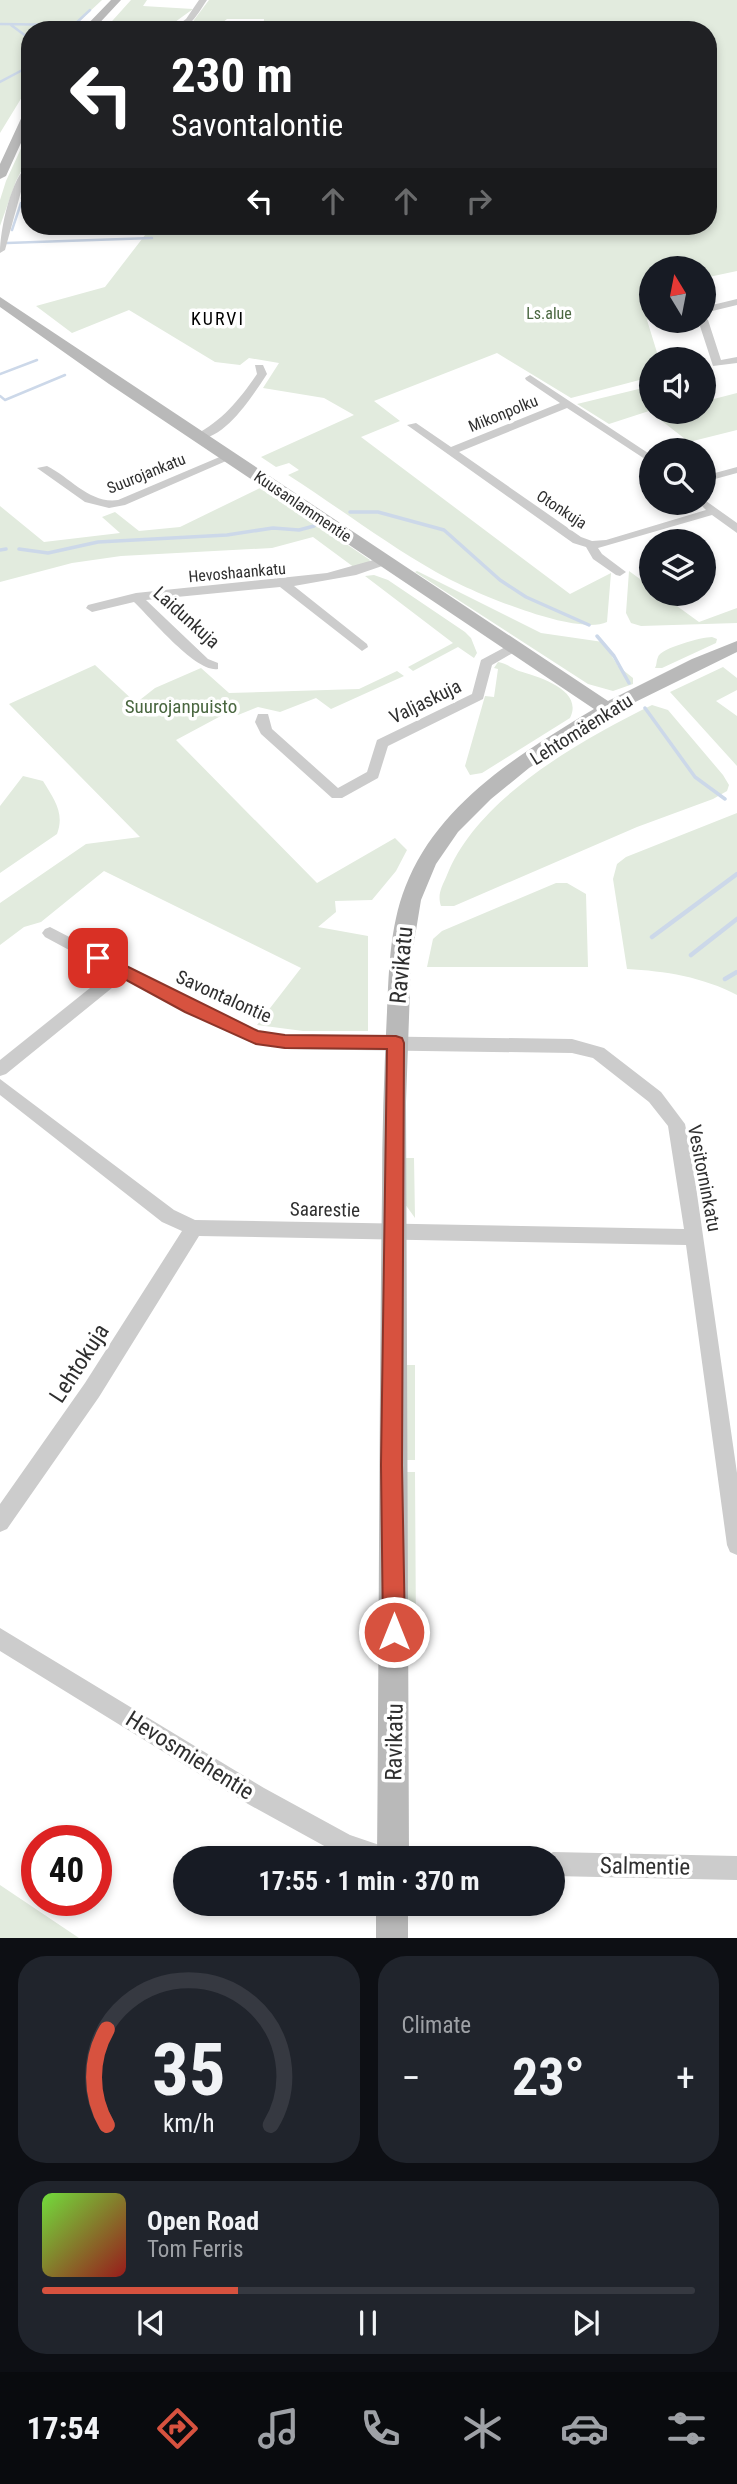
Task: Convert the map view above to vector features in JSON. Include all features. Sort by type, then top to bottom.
[{"type":"street","points":[[96,21],[116,0]]},
{"type":"street","points":[[189,21],[202,0]]},
{"type":"street","points":[[0,176],[21,130]]},
{"type":"street","points":[[0,250],[21,182]]},
{"type":"street","name":"Kuusanlammentie","points":[[0,301],[608,710]]},
{"type":"street","points":[[716,307],[737,302]]},
{"type":"street","points":[[707,333],[717,365],[737,360]]},
{"type":"street","points":[[199,437],[220,427],[229,419],[262,374],[259,367]]},
{"type":"street","points":[[530,378],[639,452]]},
{"type":"street","name":"Mikonpolku","points":[[450,452],[568,404]]},
{"type":"street","name":"Otonkuja","points":[[412,425],[577,540],[591,545],[607,543],[700,515]]},
{"type":"street","name":"Suurojankatu","points":[[43,468],[56,473],[93,503],[106,506],[121,503],[229,456]]},
{"type":"street","points":[[716,476],[737,470]]},
{"type":"street","points":[[716,513],[737,528]]},
{"type":"street","points":[[591,545],[597,556],[620,572]]},
{"type":"street","name":"Hevoshaankatu","points":[[92,607],[136,597],[285,585],[367,568],[384,561]]},
{"type":"street","points":[[285,585],[362,647]]},
{"type":"street","name":"Laidunkuja","points":[[136,597],[203,662],[213,666]]},
{"type":"street","name":"Lehtomäenkatu","points":[[443,837],[470,805],[500,781],[608,710],[737,646]]},
{"type":"street","name":"Valjaskuja","points":[[263,717],[266,731],[337,795],[373,775],[382,743],[478,696],[486,663],[513,647]]},
{"type":"street","name":"Ravikatu","points":[[393,1846],[393,1231],[396,1043],[404,920],[417,881],[443,837]]},
{"type":"street","name":"Savontalontie","points":[[50,933],[191,1007],[256,1037],[285,1042],[396,1043]]},
{"type":"street","points":[[0,1069],[122,971]]},
{"type":"street","name":"Vesitorninkatu","points":[[396,1043],[572,1046],[598,1053],[654,1097],[676,1124],[695,1237],[737,1545]]},
{"type":"street","name":"Saarestie","points":[[0,1086],[168,1216],[194,1227],[695,1237]]},
{"type":"street","name":"Lehtokuja","points":[[0,1522],[92,1390],[194,1227]]},
{"type":"street","name":"Hevosmiehentie","points":[[0,1639],[256,1796],[348,1846]]},
{"type":"street","name":"Salmentie","points":[[565,1864],[737,1868]]},
{"type":"street","points":[[392,1916],[392,1938]]},
{"type":"green space","points":[[0,0],[102,0],[80,21],[21,21],[21,99],[0,133]]},
{"type":"green space","points":[[131,0],[147,0],[143,6],[193,9],[176,21],[112,21]]},
{"type":"green space","name":"Ls.alue","points":[[209,0],[737,0],[737,271],[716,275],[716,256],[639,256],[639,333],[651,333],[655,347],[639,347],[639,380],[571,398],[497,353],[374,401],[400,421],[361,437],[570,594],[611,573],[607,622],[592,625],[547,618],[495,600],[451,580],[398,549],[288,475],[299,470],[289,463],[276,467],[261,457],[354,415],[324,398],[263,388],[279,363],[249,358],[240,365],[215,362],[129,310],[72,333],[36,306],[105,287],[145,235],[717,235],[717,21],[193,21]]},
{"type":"green space","points":[[21,148],[21,171],[0,226],[0,200]]},
{"type":"green space","points":[[639,389],[639,414],[609,424],[577,404]]},
{"type":"green space","points":[[737,393],[737,430],[705,438],[684,438],[666,424],[716,424],[716,398]]},
{"type":"green space","points":[[262,487],[370,560],[368,564],[355,568],[313,537],[272,548],[121,556],[72,563],[0,582],[0,506],[44,542],[120,533],[102,517],[115,512],[139,531],[180,527]]},
{"type":"green space","points":[[629,571],[639,578],[639,606],[677,606],[699,622],[737,608],[737,623],[641,626],[631,623],[626,613]]},
{"type":"green space","points":[[415,572],[541,633],[603,642],[618,666],[633,678],[633,684],[613,691],[588,684]]},
{"type":"green space","points":[[374,575],[388,580],[465,632],[471,638],[477,653],[474,658],[458,647],[413,671],[408,667],[453,643],[365,576]]},
{"type":"green space","points":[[712,637],[717,639],[716,643],[662,668],[655,668],[658,657],[666,650]]},
{"type":"green space","points":[[498,662],[557,686],[571,700],[573,708],[570,718],[482,773],[470,775],[465,766],[485,696],[494,697],[498,669],[494,668]]},
{"type":"green space","name":"Suurojanpuisto","points":[[95,665],[136,703],[155,688],[201,668],[229,693],[359,689],[397,671],[404,676],[331,709],[316,698],[280,712],[258,707],[238,715],[232,710],[176,740],[317,883],[395,838],[407,850],[396,871],[372,900],[335,901],[336,912],[318,927],[368,936],[368,1031],[303,1031],[257,1025],[301,968],[104,871],[41,922],[24,927],[0,945],[0,903],[86,844],[140,837],[9,704]]},
{"type":"green space","points":[[723,667],[737,678],[737,690],[716,701],[737,716],[737,766],[670,692]]},
{"type":"green space","points":[[652,705],[668,710],[723,775],[729,785],[727,791],[454,906],[441,906],[442,887],[462,847],[482,821],[507,796],[564,754]]},
{"type":"green space","points":[[23,776],[43,781],[57,806],[59,826],[57,834],[0,873],[0,806]]},
{"type":"green space","points":[[737,813],[737,995],[684,976],[627,969],[613,879],[617,864],[626,857]]},
{"type":"green space","points":[[556,883],[567,883],[586,894],[588,967],[427,967],[433,939],[442,931]]},
{"type":"green space","points":[[405,1158],[414,1158],[415,1218],[405,1204]]},
{"type":"green space","points":[[405,1365],[415,1365],[415,1460],[406,1460]]},
{"type":"green space","points":[[406,1472],[415,1472],[416,1639],[409,1642],[406,1620]]},
{"type":"green space","points":[[0,1885],[21,1899],[21,1916],[46,1916],[79,1938],[0,1938]]},
{"type":"waterway","points":[[78,21],[90,10]]},
{"type":"waterway","points":[[0,24],[21,24]]},
{"type":"waterway","points":[[11,25],[21,32]]},
{"type":"waterway","points":[[0,82],[21,71]]},
{"type":"waterway","points":[[12,230],[21,203]]},
{"type":"waterway","points":[[7,243],[152,238]]},
{"type":"waterway","points":[[0,374],[37,360]]},
{"type":"waterway","points":[[0,396],[5,400],[65,375]]},
{"type":"waterway","points":[[350,512],[378,512],[444,530],[500,580],[526,597],[589,625]]},
{"type":"waterway","points":[[19,549],[48,553],[98,542],[227,535],[273,528],[299,530],[314,526]]},
{"type":"waterway","points":[[0,550],[6,549]]},
{"type":"waterway","points":[[597,636],[614,656],[629,683]]},
{"type":"waterway","points":[[645,708],[695,777],[725,799]]},
{"type":"waterway","points":[[652,937],[737,874]]},
{"type":"waterway","points":[[691,955],[737,919]]},
{"type":"waterway","points":[[725,979],[737,972]]},
{"type":"district","name":"KURVI","points":[[218,319]]},
{"type":"route","points":[[98,958],[191,1007],[256,1037],[285,1042],[396,1043],[391,1465],[394,1632]]}]
